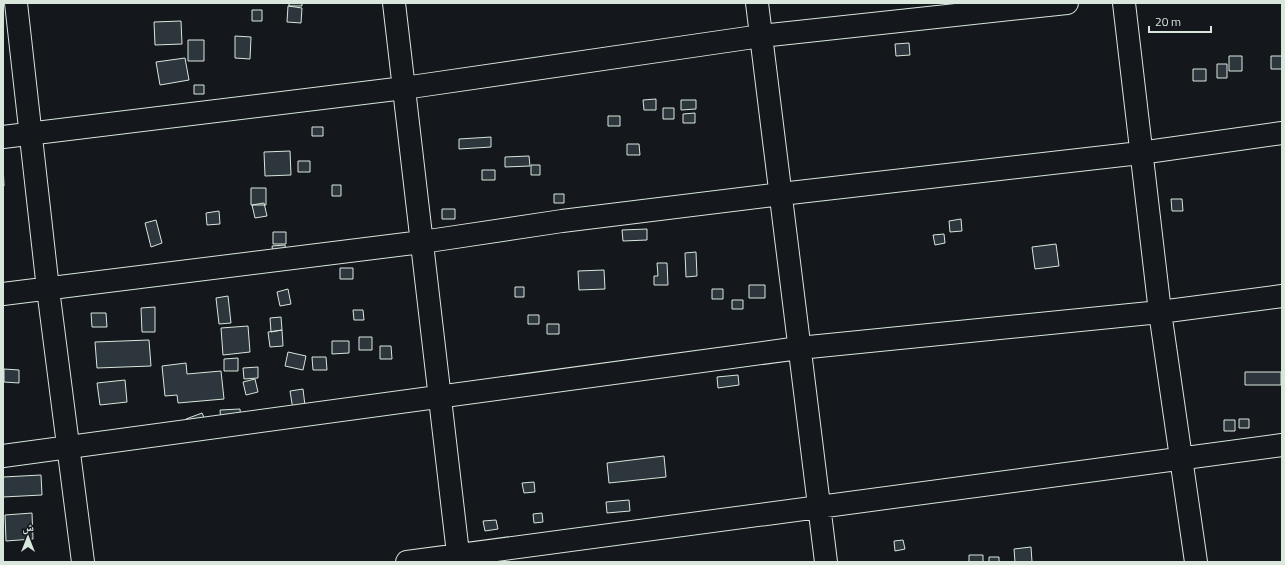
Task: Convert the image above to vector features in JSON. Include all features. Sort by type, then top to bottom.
[{"type":"street","points":[[16,3],[48,288],[83,562]]},
{"type":"street","points":[[394,3],[458,558]]},
{"type":"street","points":[[757,3],[826,562]]},
{"type":"street","points":[[3,137],[404,88],[761,36],[1067,3]]},
{"type":"street","points":[[1124,3],[1140,153],[1160,312],[1196,562]]},
{"type":"street","points":[[3,294],[422,242],[562,221],[781,194],[1140,153],[1282,133]]},
{"type":"street","points":[[3,456],[440,398],[799,348],[1160,312],[1282,296]]},
{"type":"street","points":[[407,562],[458,558],[819,506],[1181,457],[1282,445]]},
{"type":"building","points":[[289,3],[302,3],[302,6],[289,6]]},
{"type":"building","points":[[288,6],[302,8],[301,23],[287,22]]},
{"type":"building","points":[[252,10],[262,10],[262,21],[252,21]]},
{"type":"building","points":[[181,21],[182,44],[155,45],[154,22]]},
{"type":"building","points":[[235,36],[251,37],[250,59],[235,58]]},
{"type":"building","points":[[188,40],[204,40],[204,61],[188,61]]},
{"type":"building","points":[[909,43],[910,55],[896,56],[895,44]]},
{"type":"building","points":[[1229,56],[1242,56],[1242,71],[1229,71]]},
{"type":"building","points":[[1271,56],[1282,56],[1282,69],[1271,69]]},
{"type":"building","points":[[185,58],[189,80],[160,85],[156,62]]},
{"type":"building","points":[[1217,64],[1227,64],[1227,78],[1217,78]]},
{"type":"building","points":[[1193,69],[1206,69],[1206,81],[1193,81]]},
{"type":"building","points":[[194,85],[204,85],[204,94],[194,94]]},
{"type":"building","points":[[656,99],[656,110],[644,110],[643,100]]},
{"type":"building","points":[[681,100],[696,100],[696,109],[681,110]]},
{"type":"building","points":[[663,108],[674,108],[674,119],[663,119]]},
{"type":"building","points":[[695,113],[695,123],[683,123],[683,114]]},
{"type":"building","points":[[608,116],[620,116],[620,126],[608,126]]},
{"type":"building","points":[[312,127],[323,127],[323,136],[312,136]]},
{"type":"building","points":[[491,137],[491,147],[459,149],[459,139]]},
{"type":"building","points":[[627,144],[639,144],[640,155],[627,155]]},
{"type":"building","points":[[290,151],[291,175],[265,176],[264,152]]},
{"type":"building","points":[[529,156],[530,166],[505,167],[505,157]]},
{"type":"building","points":[[298,161],[310,161],[310,172],[298,172]]},
{"type":"building","points":[[3,164],[4,186],[3,186]]},
{"type":"building","points":[[531,165],[540,165],[540,175],[531,175]]},
{"type":"building","points":[[482,170],[495,170],[495,180],[482,180]]},
{"type":"building","points":[[332,185],[341,185],[341,196],[332,196]]},
{"type":"building","points":[[251,188],[266,188],[266,205],[251,205]]},
{"type":"building","points":[[554,194],[564,194],[564,203],[554,203]]},
{"type":"building","points":[[1171,199],[1182,199],[1183,211],[1172,211]]},
{"type":"building","points":[[264,203],[267,216],[255,218],[252,205]]},
{"type":"building","points":[[442,209],[455,209],[455,219],[442,219]]},
{"type":"building","points":[[219,211],[220,224],[207,225],[206,213]]},
{"type":"building","points":[[961,219],[962,231],[950,232],[949,221]]},
{"type":"building","points":[[156,220],[162,243],[151,247],[145,223]]},
{"type":"building","points":[[647,229],[647,240],[623,241],[622,230]]},
{"type":"building","points":[[273,232],[286,232],[286,244],[273,244]]},
{"type":"building","points":[[944,234],[945,243],[935,245],[933,235]]},
{"type":"building","points":[[1056,244],[1059,266],[1035,269],[1032,247]]},
{"type":"building","points":[[285,245],[287,258],[274,260],[272,246]]},
{"type":"building","points":[[696,252],[697,276],[686,277],[685,253]]},
{"type":"building","points":[[657,263],[667,263],[668,285],[654,285],[654,276],[658,276]]},
{"type":"building","points":[[340,268],[353,268],[353,279],[340,279]]},
{"type":"building","points":[[604,270],[605,289],[579,290],[578,271]]},
{"type":"building","points":[[749,285],[765,285],[765,298],[749,298]]},
{"type":"building","points":[[515,287],[524,287],[524,297],[515,297]]},
{"type":"building","points":[[288,289],[291,304],[280,306],[277,292]]},
{"type":"building","points":[[712,289],[723,289],[723,299],[712,299]]},
{"type":"building","points":[[228,296],[231,323],[219,324],[216,298]]},
{"type":"building","points":[[732,300],[743,300],[743,309],[732,309]]},
{"type":"building","points":[[155,307],[155,332],[142,332],[141,308]]},
{"type":"building","points":[[353,310],[363,310],[364,320],[354,320]]},
{"type":"building","points":[[91,313],[106,313],[107,327],[92,327]]},
{"type":"building","points":[[528,315],[539,315],[539,324],[528,324]]},
{"type":"building","points":[[281,317],[282,330],[271,332],[270,318]]},
{"type":"building","points":[[547,324],[559,324],[559,334],[547,334]]},
{"type":"building","points":[[248,326],[250,352],[223,355],[221,328]]},
{"type":"building","points":[[282,330],[283,346],[270,347],[268,332]]},
{"type":"building","points":[[359,337],[372,337],[372,350],[359,350]]},
{"type":"building","points":[[149,340],[151,366],[97,368],[95,342]]},
{"type":"building","points":[[332,341],[349,341],[349,353],[332,354]]},
{"type":"building","points":[[380,346],[391,346],[392,359],[380,359]]},
{"type":"building","points":[[288,352],[306,356],[303,370],[285,366]]},
{"type":"building","points":[[312,357],[326,357],[327,370],[313,370]]},
{"type":"building","points":[[238,358],[238,371],[224,371],[224,359]]},
{"type":"building","points":[[186,363],[187,374],[221,371],[224,399],[178,403],[177,395],[165,396],[162,366]]},
{"type":"building","points":[[258,367],[258,378],[244,379],[243,368]]},
{"type":"building","points":[[4,369],[19,370],[19,383],[4,382]]},
{"type":"building","points":[[1245,372],[1281,372],[1281,385],[1245,385]]},
{"type":"building","points":[[738,375],[739,385],[718,388],[717,377]]},
{"type":"building","points":[[255,379],[258,392],[246,395],[243,382]]},
{"type":"building","points":[[125,380],[127,402],[100,405],[97,383]]},
{"type":"building","points":[[303,389],[306,414],[294,416],[290,391]]},
{"type":"building","points":[[240,409],[241,422],[221,423],[220,410]]},
{"type":"building","points":[[202,413],[207,424],[190,430],[186,419]]},
{"type":"building","points":[[1239,419],[1249,419],[1249,428],[1239,428]]},
{"type":"building","points":[[1224,420],[1235,420],[1235,431],[1224,431]]},
{"type":"building","points":[[664,456],[666,477],[609,483],[607,463]]},
{"type":"building","points":[[41,475],[42,495],[3,497],[3,477]]},
{"type":"building","points":[[534,482],[535,492],[524,493],[522,483]]},
{"type":"building","points":[[629,500],[630,511],[607,513],[606,502]]},
{"type":"building","points":[[32,513],[33,539],[6,541],[5,515]]},
{"type":"building","points":[[542,513],[543,522],[534,523],[533,514]]},
{"type":"building","points":[[496,520],[498,529],[485,531],[483,521]]},
{"type":"building","points":[[903,540],[905,549],[895,551],[894,541]]},
{"type":"building","points":[[1031,547],[1032,562],[1015,562],[1014,549]]},
{"type":"building","points":[[969,555],[983,555],[983,562],[969,562]]},
{"type":"building","points":[[989,557],[999,557],[999,562],[989,562]]}]
